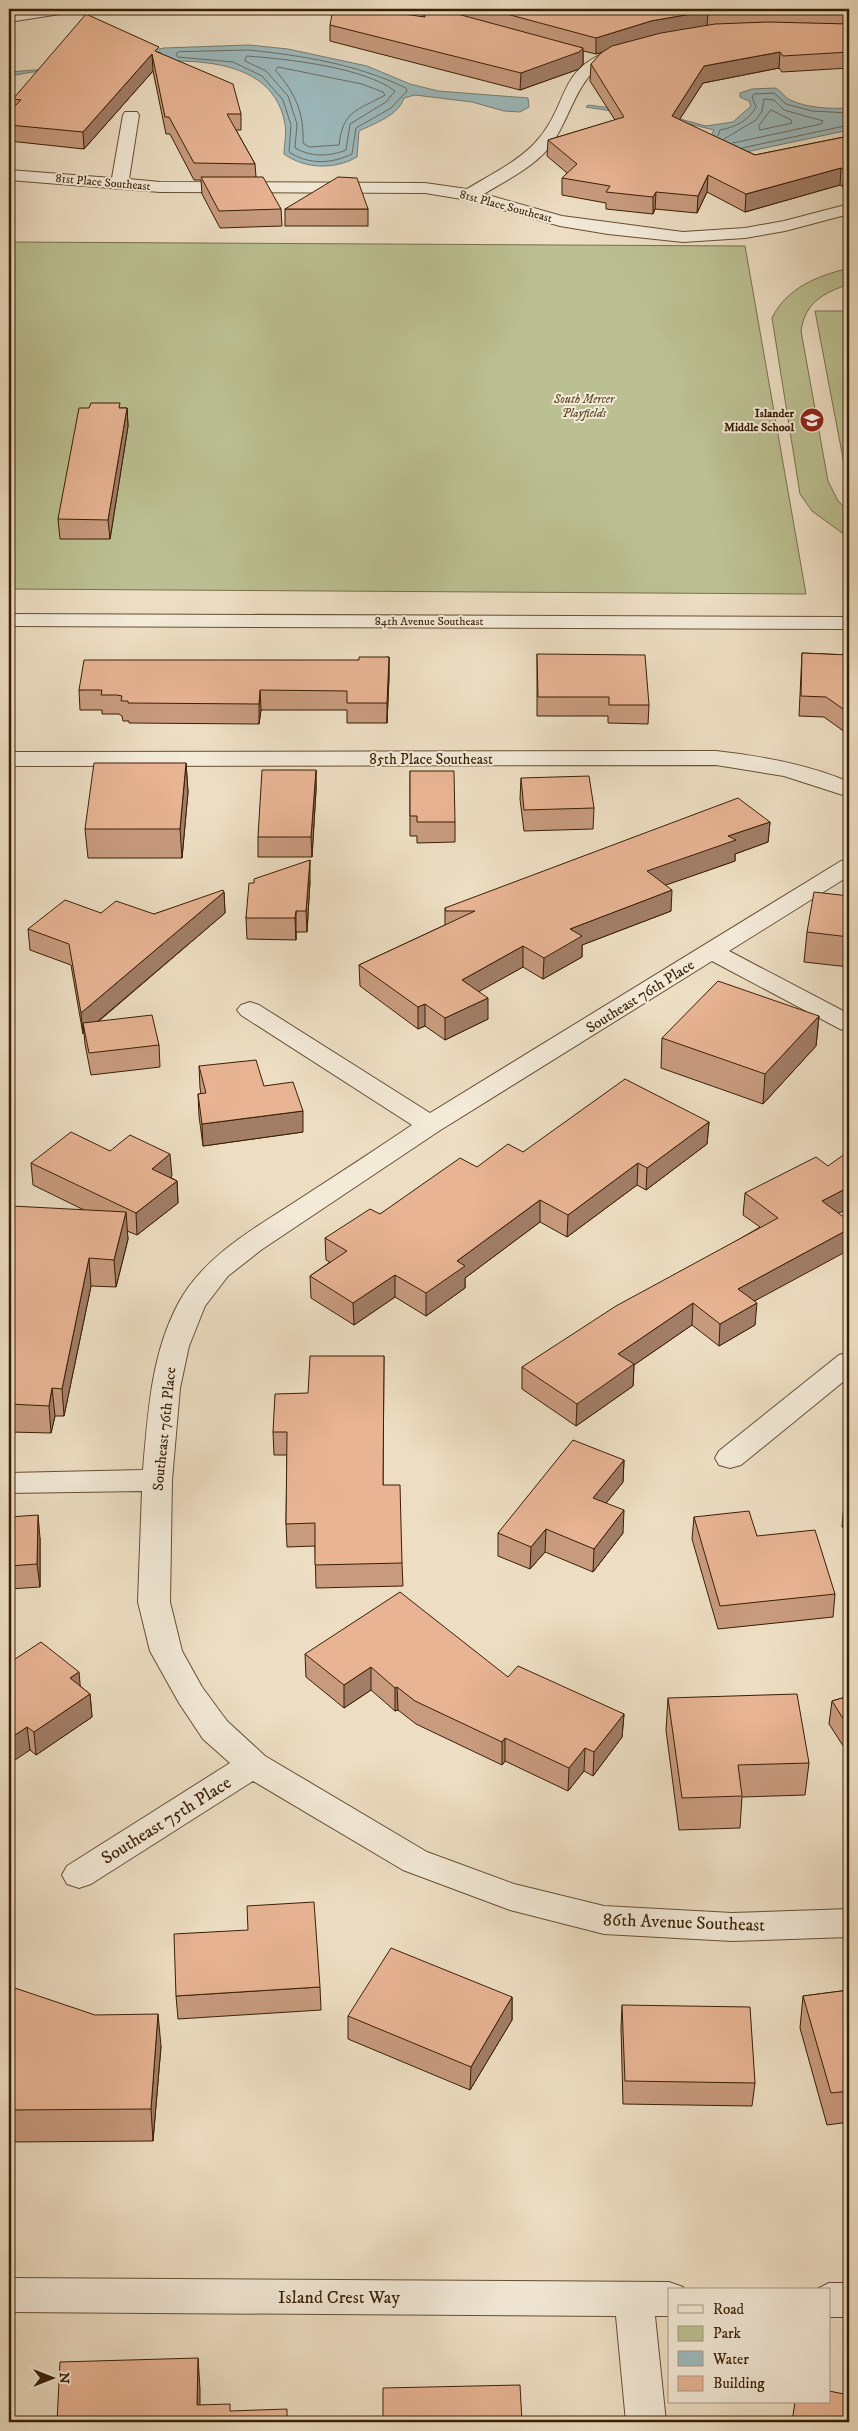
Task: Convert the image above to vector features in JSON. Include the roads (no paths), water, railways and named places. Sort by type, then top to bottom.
[{"type":"street","points":[[9,17],[60,9]]},
{"type":"street","points":[[396,9],[479,28]]},
{"type":"street","points":[[470,195],[540,148],[551,134],[579,81],[597,61],[641,46]]},
{"type":"street","points":[[580,56],[597,61]]},
{"type":"street","points":[[120,184],[131,114]]},
{"type":"street","name":"81st Place Southeast","points":[[9,175],[120,184],[213,188],[394,186],[470,195],[560,221],[608,229],[683,237],[745,233],[785,226],[849,208]]},
{"type":"street","name":"84th Avenue Southeast","points":[[9,620],[849,623]]},
{"type":"street","name":"85th Place Southeast","points":[[9,759],[716,758],[757,762],[792,769],[821,777],[849,790]]},
{"type":"street","name":"Southeast 76th Place","points":[[253,1765],[215,1730],[190,1695],[166,1651],[154,1602],[157,1480],[165,1388],[175,1346],[192,1304],[218,1270],[251,1244],[430,1125],[849,866]]},
{"type":"street","points":[[712,951],[849,1024]]},
{"type":"street","points":[[250,1010],[430,1125]]},
{"type":"street","points":[[730,1458],[849,1362]]},
{"type":"street","points":[[9,1483],[157,1480]]},
{"type":"street","name":"Southeast 75th Place","points":[[79,1875],[253,1765]]},
{"type":"street","name":"86th Avenue Southeast","points":[[253,1765],[415,1862],[519,1899],[604,1920],[732,1927],[849,1923]]},
{"type":"street","name":"Island Crest Way","points":[[9,2295],[652,2299]]},
{"type":"street","points":[[646,2422],[652,2299]]},
{"type":"street","points":[[830,2300],[849,2300]]},
{"type":"water","points":[[249,45],[288,49],[367,66],[410,84],[438,91],[528,98],[529,107],[520,112],[504,111],[472,102],[415,95],[404,98],[397,110],[379,122],[359,131],[357,157],[339,164],[320,166],[301,163],[284,154],[285,124],[275,98],[258,80],[234,69],[207,63],[148,62],[41,71],[9,77],[9,72],[62,68],[164,48]]},
{"type":"water","points":[[775,88],[790,100],[804,105],[826,108],[849,108],[849,130],[727,156],[707,143],[714,130],[682,122],[586,107],[588,105],[665,115],[706,126],[733,122],[751,106],[749,101],[740,97],[740,93],[752,89]]},
{"type":"place","name":"Islander Middle School","points":[[812,420]]},
{"type":"park label","name":"South Mercer Playfields","points":[[584,406]]}]
